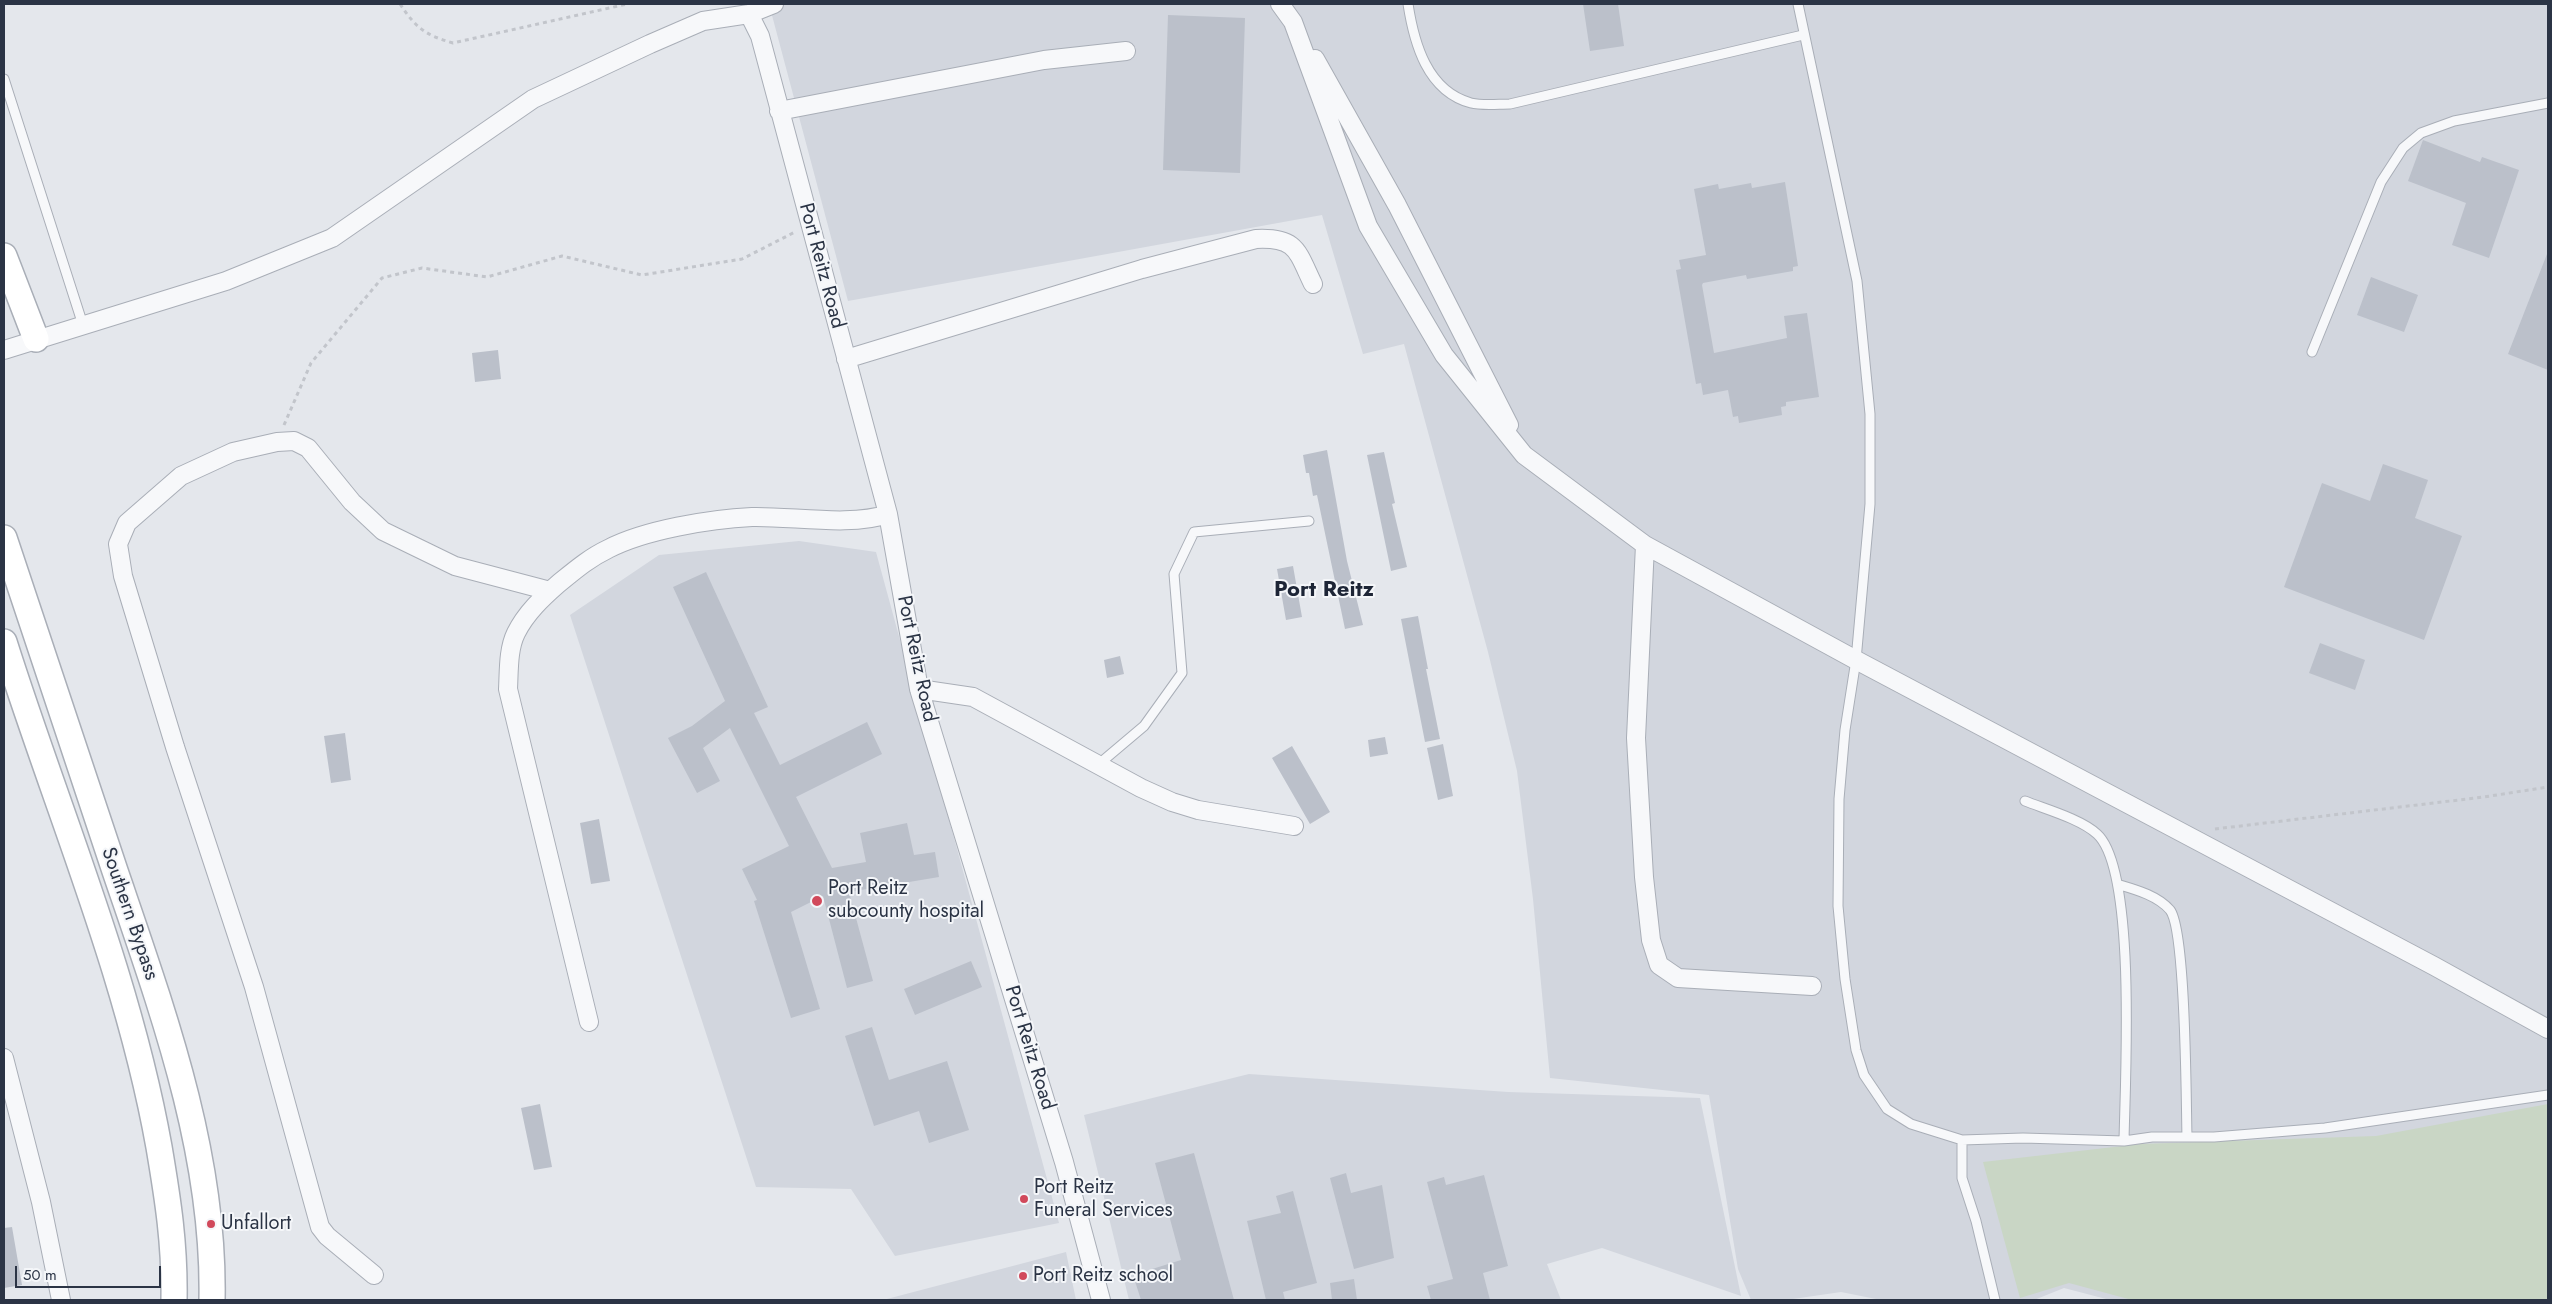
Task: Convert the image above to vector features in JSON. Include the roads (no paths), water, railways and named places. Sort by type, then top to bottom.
[{"type":"main road","points":[[4,256],[36,339]]},
{"type":"main road","name":"Southern Bypass","points":[[4,538],[150,974],[187,1100],[203,1181],[212,1263],[212,1300]]},
{"type":"main road","name":"Southern Bypass","points":[[4,642],[124,996],[150,1100],[168,1200],[175,1255],[174,1300]]},
{"type":"street","points":[[4,350],[226,281],[332,238],[533,99],[703,21],[774,4]]},
{"type":"street","points":[[1280,4],[1293,22],[1342,104],[1397,205],[1524,455]]},
{"type":"street","name":"Port Reitz Road","points":[[748,9],[760,36],[888,514],[919,689],[1064,1162],[1101,1300]]},
{"type":"street","points":[[1293,22],[1368,226],[1444,355],[1524,455],[1645,545],[1856,660],[2434,966],[2548,1029]]},
{"type":"street","points":[[779,112],[1044,60],[1126,51]]},
{"type":"street","points":[[846,359],[1142,269],[1256,239],[1274,238],[1288,242],[1296,250],[1312,284]]},
{"type":"street","points":[[374,1275],[327,1236],[320,1227],[254,987],[175,747],[123,576],[118,544],[127,523],[181,476],[233,452],[277,442],[294,441],[308,448],[352,502],[383,530],[455,566],[550,591]]},
{"type":"street","points":[[589,1022],[508,689],[510,659],[516,634],[530,612],[550,591],[583,564],[606,549],[650,533],[716,520],[751,517],[856,520],[874,519],[888,514]]},
{"type":"street","points":[[1645,545],[1636,738],[1644,877],[1651,940],[1659,965],[1678,978],[1812,986]]},
{"type":"street","points":[[919,689],[973,697],[1149,792],[1198,810],[1294,826]]},
{"type":"street","points":[[4,1058],[41,1202],[61,1300]]},
{"type":"lane","points":[[1408,4],[1413,35],[1428,70],[1448,93],[1472,103],[1510,104],[1803,35]]},
{"type":"lane","points":[[1798,4],[1803,35],[1844,214],[1857,281],[1870,414],[1870,504],[1856,660],[1845,730],[1839,799],[1838,906],[1845,979],[1856,1050],[1864,1075],[1887,1110],[1911,1124],[1962,1140],[2023,1138],[2124,1141],[2152,1137],[2214,1138],[2325,1128],[2548,1095]]},
{"type":"lane","points":[[4,79],[83,325]]},
{"type":"lane","points":[[2312,352],[2381,182],[2403,148],[2421,133],[2454,121],[2548,103]]},
{"type":"lane","points":[[1098,764],[1144,726],[1182,673],[1174,574],[1194,532],[1309,521]]},
{"type":"lane","points":[[2025,801],[2078,823],[2097,834],[2108,849],[2120,885],[2125,952],[2124,1141]]},
{"type":"lane","points":[[2120,885],[2162,903],[2171,911],[2177,924],[2181,970],[2187,1137]]},
{"type":"lane","points":[[1962,1140],[1962,1178],[1976,1222],[1995,1300]]},
{"type":"place","name":"Port Reitz subcounty hospital","points":[[817,901]]},
{"type":"place","name":"Port Reitz Funeral Services","points":[[1024,1199]]},
{"type":"place","name":"Unfallort","points":[[211,1224]]},
{"type":"place","name":"Port Reitz school","points":[[1023,1276]]},
{"type":"district","name":"Port Reitz","points":[[1324,591]]}]
